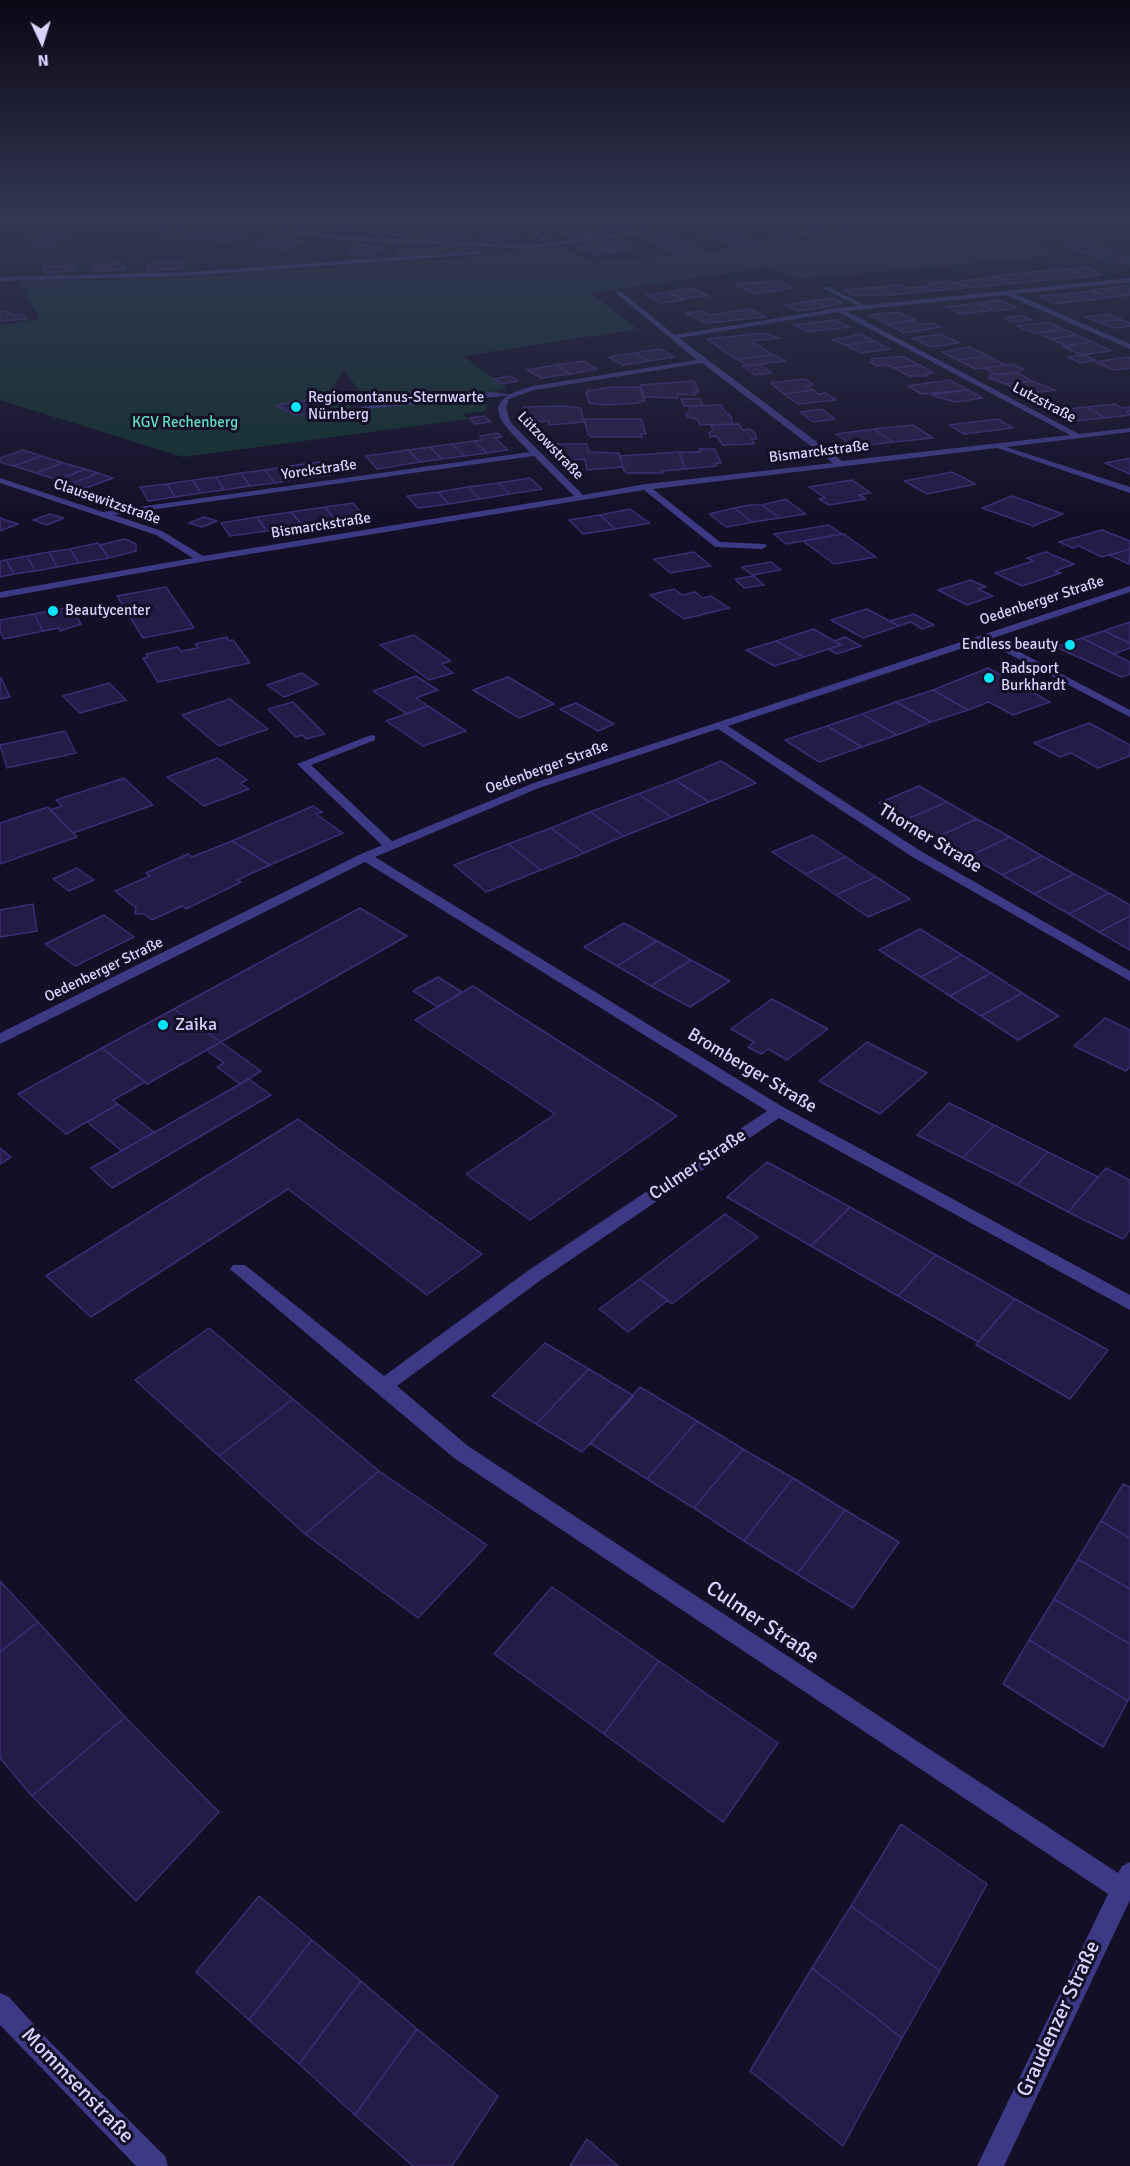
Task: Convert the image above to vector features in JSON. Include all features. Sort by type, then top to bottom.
[{"type":"street","points":[[652,320],[839,463]]},
{"type":"street","points":[[673,337],[777,320]]},
{"type":"street","name":"Lutzstraße","points":[[858,320],[1078,436]]},
{"type":"street","points":[[1069,320],[1130,347]]},
{"type":"street","name":"Lützowstraße","points":[[581,498],[506,423],[500,407],[502,401],[511,395],[533,388],[703,361]]},
{"type":"street","points":[[364,406],[492,394],[511,395]]},
{"type":"street","name":"Bismarckstraße","points":[[0,595],[201,559],[646,488],[839,463],[1130,430]]},
{"type":"street","name":"Bismarckstraße","points":[[995,446],[1130,490]]},
{"type":"street","name":"Yorckstraße","points":[[104,514],[537,453]]},
{"type":"street","name":"Clausewitzstraße","points":[[0,480],[159,533],[201,559]]},
{"type":"street","points":[[646,488],[718,545],[762,546]]},
{"type":"street","name":"Oedenberger Straße","points":[[0,1039],[365,857],[534,786],[1130,589]]},
{"type":"street","points":[[983,636],[1130,714]]},
{"type":"street","name":"Thorner Straße","points":[[718,724],[915,853],[1130,977]]},
{"type":"street","points":[[371,738],[303,764],[390,846]]},
{"type":"street","name":"Bromberger Straße","points":[[365,857],[778,1111],[1130,1303]]},
{"type":"street","name":"Culmer Straße","points":[[384,1386],[534,1275],[778,1111]]},
{"type":"street","name":"Culmer Straße","points":[[239,1269],[384,1386],[461,1452],[1125,1881]]},
{"type":"street","name":"Graudenzer Straße","points":[[990,2166],[1125,1881]]},
{"type":"street","name":"Mommsenstraße","points":[[0,2006],[39,2049],[155,2166]]},
{"type":"green space","name":"KGV Rechenberg","points":[[33,320],[626,320],[638,329],[463,356],[507,388],[487,393],[370,404],[344,371],[334,385],[353,410],[486,396],[486,411],[463,414],[468,419],[183,457],[0,400],[0,325]]},
{"type":"building","points":[[700,320],[735,320],[706,323]]},
{"type":"building","points":[[835,320],[849,327],[808,332],[795,325]]},
{"type":"building","points":[[880,320],[914,320],[887,324]]},
{"type":"building","points":[[1094,320],[1121,320],[1099,322]]},
{"type":"building","points":[[1122,320],[1130,323],[1130,326],[1113,328],[1099,322]]},
{"type":"building","points":[[913,321],[920,324],[932,323],[941,327],[904,333],[887,324]]},
{"type":"building","points":[[1047,322],[1064,329],[1034,333],[1017,326]]},
{"type":"building","points":[[1064,329],[1077,335],[1051,339],[1038,333]]},
{"type":"building","points":[[764,333],[779,338],[751,341],[773,355],[735,359],[707,339]]},
{"type":"building","points":[[861,334],[874,341],[846,345],[832,340]]},
{"type":"building","points":[[941,334],[959,343],[930,347],[913,338]]},
{"type":"building","points":[[1077,335],[1092,342],[1066,346],[1051,339]]},
{"type":"building","points":[[874,341],[890,349],[861,353],[846,345]]},
{"type":"building","points":[[1092,342],[1111,351],[1081,355],[1062,346]]},
{"type":"building","points":[[969,347],[988,356],[958,360],[942,352]]},
{"type":"building","points":[[660,349],[675,357],[649,361],[634,353]]},
{"type":"building","points":[[634,353],[649,361],[623,365],[609,357]]},
{"type":"building","points":[[775,355],[785,361],[747,366],[737,359]]},
{"type":"building","points":[[1084,355],[1095,360],[1080,363],[1068,357]]},
{"type":"building","points":[[988,356],[1005,365],[976,369],[958,360]]},
{"type":"building","points":[[904,357],[919,365],[894,368],[887,365],[877,366],[870,362],[874,361],[871,359]]},
{"type":"building","points":[[1130,358],[1130,368],[1114,370],[1095,362]]},
{"type":"building","points":[[583,361],[597,369],[570,374],[556,365]]},
{"type":"building","points":[[759,364],[772,373],[755,375],[742,366]]},
{"type":"building","points":[[1012,364],[1023,369],[1018,373],[999,375],[984,368]]},
{"type":"building","points":[[556,365],[570,374],[541,378],[527,370]]},
{"type":"building","points":[[919,365],[934,373],[925,374],[928,376],[909,376],[894,368]]},
{"type":"building","points":[[1018,373],[1032,381],[1006,384],[989,378],[990,374]]},
{"type":"building","points":[[510,376],[518,381],[502,384],[494,379]]},
{"type":"building","points":[[805,379],[814,385],[807,386],[813,390],[784,394],[770,383]]},
{"type":"building","points":[[949,380],[968,390],[922,394],[908,386]]},
{"type":"building","points":[[694,381],[699,392],[695,392],[696,395],[677,394],[678,398],[644,397],[640,385]]},
{"type":"building","points":[[1032,381],[1055,390],[1025,394],[1006,384]]},
{"type":"building","points":[[611,387],[640,387],[645,401],[605,405],[589,403],[586,391]]},
{"type":"building","points":[[813,390],[819,394],[826,393],[836,400],[798,404],[784,394]]},
{"type":"building","points":[[968,390],[983,398],[956,402],[931,395]]},
{"type":"building","points":[[681,399],[700,399],[703,406],[684,406]]},
{"type":"building","name":"Regiomontanus-Sternwarte Nürnberg","points":[[312,401],[312,414],[295,415],[276,405]]},
{"type":"building","points":[[1115,404],[1121,408],[1130,407],[1130,411],[1127,411],[1130,415],[1105,418],[1087,407]]},
{"type":"building","points":[[721,405],[727,414],[730,414],[733,424],[700,425],[698,420],[686,414],[690,411],[688,406]]},
{"type":"building","points":[[523,407],[581,408],[584,422],[549,425],[549,421],[525,420]]},
{"type":"building","points":[[1087,407],[1105,418],[1075,421],[1058,410]]},
{"type":"building","points":[[822,409],[835,419],[813,422],[800,412]]},
{"type":"building","points":[[484,416],[491,422],[475,424],[469,418]]},
{"type":"building","points":[[584,419],[641,419],[646,434],[641,434],[642,437],[591,437]]},
{"type":"building","points":[[998,419],[1013,428],[964,434],[949,425]]},
{"type":"building","points":[[739,424],[742,430],[750,429],[755,433],[757,439],[751,439],[754,444],[723,445],[716,436],[710,437],[709,433],[713,430],[711,425]]},
{"type":"building","points":[[913,425],[933,438],[893,442],[874,429]]},
{"type":"building","points":[[874,429],[893,442],[854,447],[836,434]]},
{"type":"building","points":[[498,433],[502,437],[495,438],[508,450],[487,453],[474,441],[483,440],[480,436]]},
{"type":"building","points":[[474,441],[487,453],[465,456],[452,444]]},
{"type":"building","points":[[452,444],[465,456],[442,459],[430,447]]},
{"type":"building","points":[[556,444],[587,444],[589,452],[619,453],[623,467],[587,470],[585,459],[563,461],[559,458]]},
{"type":"building","points":[[430,447],[442,459],[420,462],[408,450]]},
{"type":"building","points":[[699,449],[715,449],[721,463],[716,463],[717,466],[685,469],[679,452],[700,452]]},
{"type":"building","points":[[23,450],[41,456],[14,466],[0,462],[0,458]]},
{"type":"building","points":[[408,450],[420,462],[377,469],[366,456]]},
{"type":"building","points":[[679,452],[685,469],[662,471],[663,473],[627,473],[624,471],[620,456]]},
{"type":"building","points":[[41,456],[63,463],[36,473],[14,466]]},
{"type":"building","points":[[1130,458],[1130,474],[1105,463]]},
{"type":"building","points":[[321,462],[331,475],[306,478],[296,465]]},
{"type":"building","points":[[63,463],[85,469],[58,480],[36,473]]},
{"type":"building","points":[[296,465],[306,478],[275,483],[265,470]]},
{"type":"building","points":[[85,469],[98,473],[71,484],[58,480]]},
{"type":"building","points":[[265,470],[275,483],[250,486],[241,473]]},
{"type":"building","points":[[952,472],[976,484],[927,494],[904,481]]},
{"type":"building","points":[[98,473],[113,478],[86,488],[71,484]]},
{"type":"building","points":[[241,473],[250,486],[224,490],[216,477]]},
{"type":"building","points":[[216,477],[224,490],[201,493],[193,480]]},
{"type":"building","points":[[530,478],[542,489],[510,494],[498,483]]},
{"type":"building","points":[[193,480],[201,493],[175,497],[167,484]]},
{"type":"building","points":[[852,480],[871,493],[859,495],[866,499],[829,505],[819,499],[825,498],[809,487]]},
{"type":"building","points":[[498,483],[510,494],[480,499],[468,487]]},
{"type":"building","points":[[167,484],[175,497],[148,501],[140,487]]},
{"type":"building","points":[[468,487],[480,499],[449,504],[438,492]]},
{"type":"building","points":[[438,492],[449,504],[418,508],[407,496]]},
{"type":"building","points":[[1012,496],[1063,514],[1033,526],[982,508]]},
{"type":"building","points":[[786,499],[806,514],[780,518],[762,505]]},
{"type":"building","points":[[353,503],[364,516],[335,520],[325,507]]},
{"type":"building","points":[[762,505],[780,518],[753,522],[734,508]]},
{"type":"building","points":[[325,507],[335,520],[302,525],[291,512]]},
{"type":"building","points":[[734,508],[753,522],[726,527],[709,514]]},
{"type":"building","points":[[630,509],[650,523],[615,529],[600,515]]},
{"type":"building","points":[[291,512],[302,525],[267,531],[257,517]]},
{"type":"building","points":[[50,514],[64,518],[47,525],[33,520]]},
{"type":"building","points":[[600,515],[615,529],[583,534],[569,520]]},
{"type":"building","points":[[204,517],[217,521],[202,527],[189,523]]},
{"type":"building","points":[[257,517],[267,531],[230,536],[221,523]]},
{"type":"building","points":[[0,518],[18,524],[0,531]]},
{"type":"building","points":[[829,525],[842,534],[786,544],[774,534]]},
{"type":"building","points":[[1102,530],[1130,541],[1130,549],[1102,557],[1079,546],[1073,548],[1059,542]]},
{"type":"building","points":[[844,534],[876,557],[834,564],[803,541]]},
{"type":"building","points":[[125,539],[136,544],[136,551],[109,558],[100,545]]},
{"type":"building","points":[[98,543],[109,558],[79,563],[70,549]]},
{"type":"building","points":[[70,549],[79,563],[57,567],[49,552]]},
{"type":"building","points":[[1130,549],[1129,564],[1109,555]]},
{"type":"building","points":[[49,552],[57,567],[35,571],[27,556]]},
{"type":"building","points":[[694,552],[711,566],[670,573],[654,559]]},
{"type":"building","points":[[1046,552],[1074,564],[1055,571],[1061,573],[1022,586],[995,573],[1033,561],[1027,558]]},
{"type":"building","points":[[27,556],[35,571],[14,574],[6,560]]},
{"type":"building","points":[[6,560],[14,574],[0,577],[0,561]]},
{"type":"building","points":[[771,562],[781,570],[752,575],[742,567]]},
{"type":"building","points":[[754,576],[764,585],[744,588],[735,579]]},
{"type":"building","points":[[971,580],[986,587],[978,589],[993,596],[967,605],[938,590]]},
{"type":"building","points":[[166,587],[194,628],[143,638],[117,596]]},
{"type":"building","points":[[674,589],[683,595],[695,592],[703,598],[711,596],[729,608],[684,619],[650,595]]},
{"type":"building","points":[[71,607],[81,624],[60,631],[59,628],[43,631],[34,614]]},
{"type":"building","points":[[867,609],[899,626],[863,638],[831,620]]},
{"type":"building","points":[[34,614],[43,631],[4,639],[0,632],[0,620]]},
{"type":"building","points":[[914,614],[934,625],[922,629],[911,622],[899,626],[890,621]]},
{"type":"building","points":[[1130,622],[1130,643],[1104,631],[1109,629]]},
{"type":"building","points":[[814,629],[841,645],[804,657],[776,641]]},
{"type":"building","points":[[1104,631],[1130,643],[1130,648],[1114,654],[1082,638]]},
{"type":"building","points":[[414,635],[451,661],[441,664],[453,673],[429,680],[380,645]]},
{"type":"building","points":[[227,637],[229,641],[233,640],[250,663],[158,682],[143,658],[148,657],[146,654],[178,647],[181,651],[198,648],[195,644]]},
{"type":"building","points":[[845,637],[861,646],[837,654],[828,649],[841,645],[834,641]]},
{"type":"building","points":[[1082,638],[1130,662],[1130,674],[1122,677],[1056,647]]},
{"type":"building","points":[[776,641],[804,657],[774,666],[746,650]]},
{"type":"building","points":[[988,668],[1050,702],[1013,715],[989,702],[968,710],[933,690]]},
{"type":"building","points":[[302,673],[318,684],[284,697],[267,685]]},
{"type":"building","points":[[416,676],[438,690],[416,698],[428,706],[407,714],[373,691]]},
{"type":"building","points":[[508,677],[554,704],[519,718],[473,690]]},
{"type":"building","points":[[1,678],[10,697],[0,699]]},
{"type":"building","points":[[109,683],[126,700],[80,713],[63,696]]},
{"type":"building","points":[[933,690],[968,710],[931,722],[896,702]]},
{"type":"building","points":[[230,699],[268,729],[219,746],[182,715]]},
{"type":"building","points":[[293,702],[325,734],[306,739],[302,735],[296,737],[268,709]]},
{"type":"building","points":[[896,702],[931,722],[897,735],[862,714]]},
{"type":"building","points":[[576,703],[614,724],[598,731],[560,709]]},
{"type":"building","points":[[428,706],[466,731],[423,746],[386,721]]},
{"type":"building","points":[[862,714],[897,735],[862,747],[827,726]]},
{"type":"building","points":[[1089,723],[1130,745],[1130,756],[1098,768],[1071,753],[1060,757],[1034,743]]},
{"type":"building","points":[[827,726],[862,747],[819,762],[785,740]]},
{"type":"building","points":[[65,731],[76,753],[7,768],[0,745]]},
{"type":"building","points":[[218,758],[247,780],[240,783],[249,789],[204,806],[167,777]]},
{"type":"building","points":[[721,761],[756,783],[709,802],[675,780]]},
{"type":"building","points":[[124,778],[153,805],[73,833],[50,810],[62,806],[56,800]]},
{"type":"building","points":[[675,780],[709,802],[672,817],[638,794]]},
{"type":"building","points":[[919,786],[947,802],[907,819],[879,803]]},
{"type":"building","points":[[638,794],[672,817],[624,836],[590,812]]},
{"type":"building","points":[[947,802],[977,819],[937,837],[907,819]]},
{"type":"building","points":[[313,806],[322,812],[316,814],[343,833],[270,865],[232,841]]},
{"type":"building","points":[[48,807],[77,837],[0,864],[0,823]]},
{"type":"building","points":[[590,812],[624,836],[584,853],[551,828]]},
{"type":"building","points":[[977,819],[1010,837],[970,856],[937,837]]},
{"type":"building","points":[[551,828],[584,853],[541,870],[508,844]]},
{"type":"building","points":[[813,835],[846,857],[805,874],[772,852]]},
{"type":"building","points":[[1010,837],[1042,856],[1002,875],[970,856]]},
{"type":"building","points":[[232,841],[270,865],[237,880],[241,882],[186,909],[182,906],[152,920],[144,914],[135,914],[136,908],[115,891],[150,876],[146,873],[188,854],[192,857]]},
{"type":"building","points":[[508,844],[541,870],[486,892],[454,865]]},
{"type":"building","points":[[1042,856],[1074,874],[1034,894],[1002,875]]},
{"type":"building","points":[[846,857],[876,877],[836,895],[805,874]]},
{"type":"building","points":[[77,868],[94,880],[69,891],[53,879]]},
{"type":"building","points":[[1074,874],[1109,893],[1069,914],[1034,894]]},
{"type":"building","points":[[876,877],[910,899],[868,917],[836,895]]},
{"type":"building","points":[[1109,893],[1130,905],[1130,916],[1099,932],[1069,914]]},
{"type":"building","points":[[33,904],[37,931],[0,937],[0,910]]},
{"type":"building","points":[[360,908],[407,936],[221,1042],[174,1009]]},
{"type":"building","points":[[104,915],[134,937],[75,966],[45,944]]},
{"type":"building","points":[[1130,916],[1130,950],[1099,932]]},
{"type":"building","points":[[624,923],[657,941],[617,966],[584,947]]},
{"type":"building","points":[[920,929],[962,955],[921,977],[879,950]]},
{"type":"building","points":[[657,941],[691,960],[651,986],[617,966]]},
{"type":"building","points":[[962,955],[991,973],[950,996],[921,977]]},
{"type":"building","points":[[691,960],[730,981],[690,1007],[651,986]]},
{"type":"building","points":[[991,973],[1022,993],[981,1016],[950,996]]},
{"type":"building","points":[[438,977],[462,992],[438,1007],[413,991]]},
{"type":"building","points":[[473,986],[677,1116],[530,1220],[466,1174],[555,1114],[415,1020]]},
{"type":"building","points":[[1022,993],[1059,1016],[1018,1040],[981,1016]]},
{"type":"building","points":[[772,999],[828,1029],[787,1060],[768,1049],[762,1054],[755,1051],[748,1047],[754,1042],[731,1029]]},
{"type":"building","points":[[174,1009],[221,1042],[147,1084],[102,1048]]},
{"type":"building","points":[[1105,1018],[1130,1030],[1130,1067],[1126,1071],[1074,1046]]},
{"type":"building","points":[[221,1042],[261,1071],[240,1084],[217,1067],[224,1063],[206,1050]]},
{"type":"building","points":[[867,1042],[927,1073],[880,1114],[819,1081]]},
{"type":"building","points":[[102,1048],[145,1082],[113,1100],[118,1104],[66,1134],[18,1094]]},
{"type":"building","points":[[249,1079],[271,1095],[112,1188],[91,1168]]},
{"type":"building","points":[[949,1103],[994,1125],[963,1158],[917,1135]]},
{"type":"building","points":[[118,1104],[154,1132],[122,1151],[87,1122]]},
{"type":"building","points":[[298,1119],[482,1254],[427,1295],[288,1189],[91,1317],[46,1276]]},
{"type":"building","points":[[994,1125],[1048,1152],[1017,1185],[963,1158]]},
{"type":"building","points":[[0,1148],[11,1157],[0,1164]]},
{"type":"building","points":[[1048,1152],[1098,1177],[1068,1212],[1017,1185]]},
{"type":"building","points":[[767,1162],[850,1207],[811,1246],[727,1197]]},
{"type":"building","points":[[1106,1168],[1130,1180],[1130,1230],[1123,1239],[1068,1212]]},
{"type":"building","points":[[850,1207],[936,1255],[898,1296],[811,1246]]},
{"type":"building","points":[[725,1214],[758,1237],[672,1304],[640,1279]]},
{"type":"building","points":[[936,1255],[1015,1299],[978,1342],[898,1296]]},
{"type":"building","points":[[640,1279],[668,1300],[628,1332],[599,1309]]},
{"type":"building","points":[[1015,1299],[1108,1350],[1070,1399],[976,1345]]},
{"type":"building","points":[[209,1328],[293,1399],[219,1456],[135,1380]]},
{"type":"building","points":[[545,1343],[589,1369],[536,1424],[492,1396]]},
{"type":"building","points":[[589,1369],[634,1396],[582,1452],[536,1424]]},
{"type":"building","points":[[640,1387],[697,1421],[647,1479],[590,1443]]},
{"type":"building","points":[[293,1399],[379,1471],[305,1534],[219,1456]]},
{"type":"building","points":[[697,1421],[743,1449],[694,1508],[647,1479]]},
{"type":"building","points":[[743,1449],[793,1478],[744,1541],[694,1508]]},
{"type":"building","points":[[379,1471],[487,1545],[418,1618],[305,1534]]},
{"type":"building","points":[[793,1478],[845,1510],[797,1574],[744,1541]]},
{"type":"building","points":[[1123,1484],[1130,1487],[1130,1538],[1101,1521]]},
{"type":"building","points":[[845,1510],[899,1542],[853,1608],[797,1574]]},
{"type":"building","points":[[1101,1521],[1130,1538],[1130,1589],[1078,1559]]},
{"type":"building","points":[[1078,1559],[1130,1589],[1130,1644],[1054,1599]]},
{"type":"building","points":[[0,1581],[38,1622],[0,1652]]},
{"type":"building","points":[[552,1587],[659,1661],[604,1734],[494,1654]]},
{"type":"building","points":[[1054,1599],[1130,1644],[1130,1696],[1128,1701],[1029,1640]]},
{"type":"building","points":[[38,1622],[125,1717],[32,1796],[0,1758],[0,1652]]},
{"type":"building","points":[[1029,1640],[1128,1701],[1103,1747],[1003,1684]]},
{"type":"building","points":[[659,1661],[778,1743],[723,1822],[604,1734]]},
{"type":"building","points":[[125,1717],[219,1812],[136,1901],[32,1796]]},
{"type":"building","points":[[901,1824],[987,1884],[940,1971],[851,1906]]},
{"type":"building","points":[[259,1896],[312,1940],[249,2020],[196,1972]]},
{"type":"building","points":[[851,1906],[940,1971],[902,2038],[812,1968]]},
{"type":"building","points":[[312,1940],[361,1981],[299,2064],[249,2020]]},
{"type":"building","points":[[812,1968],[902,2038],[843,2146],[750,2071]]},
{"type":"building","points":[[361,1981],[417,2029],[355,2115],[299,2064]]},
{"type":"building","points":[[417,2029],[498,2096],[452,2166],[413,2166],[355,2115]]},
{"type":"building","points":[[587,2139],[618,2166],[570,2166]]},
{"type":"place","name":"Regiomontanus-Sternwarte Nürnberg","points":[[296,407]]},
{"type":"place","name":"Beautycenter","points":[[53,611]]},
{"type":"place","name":"Endless beauty","points":[[1070,645]]},
{"type":"place","name":"Radsport Burkhardt","points":[[989,678]]},
{"type":"place","name":"Zaika","points":[[163,1025]]}]
